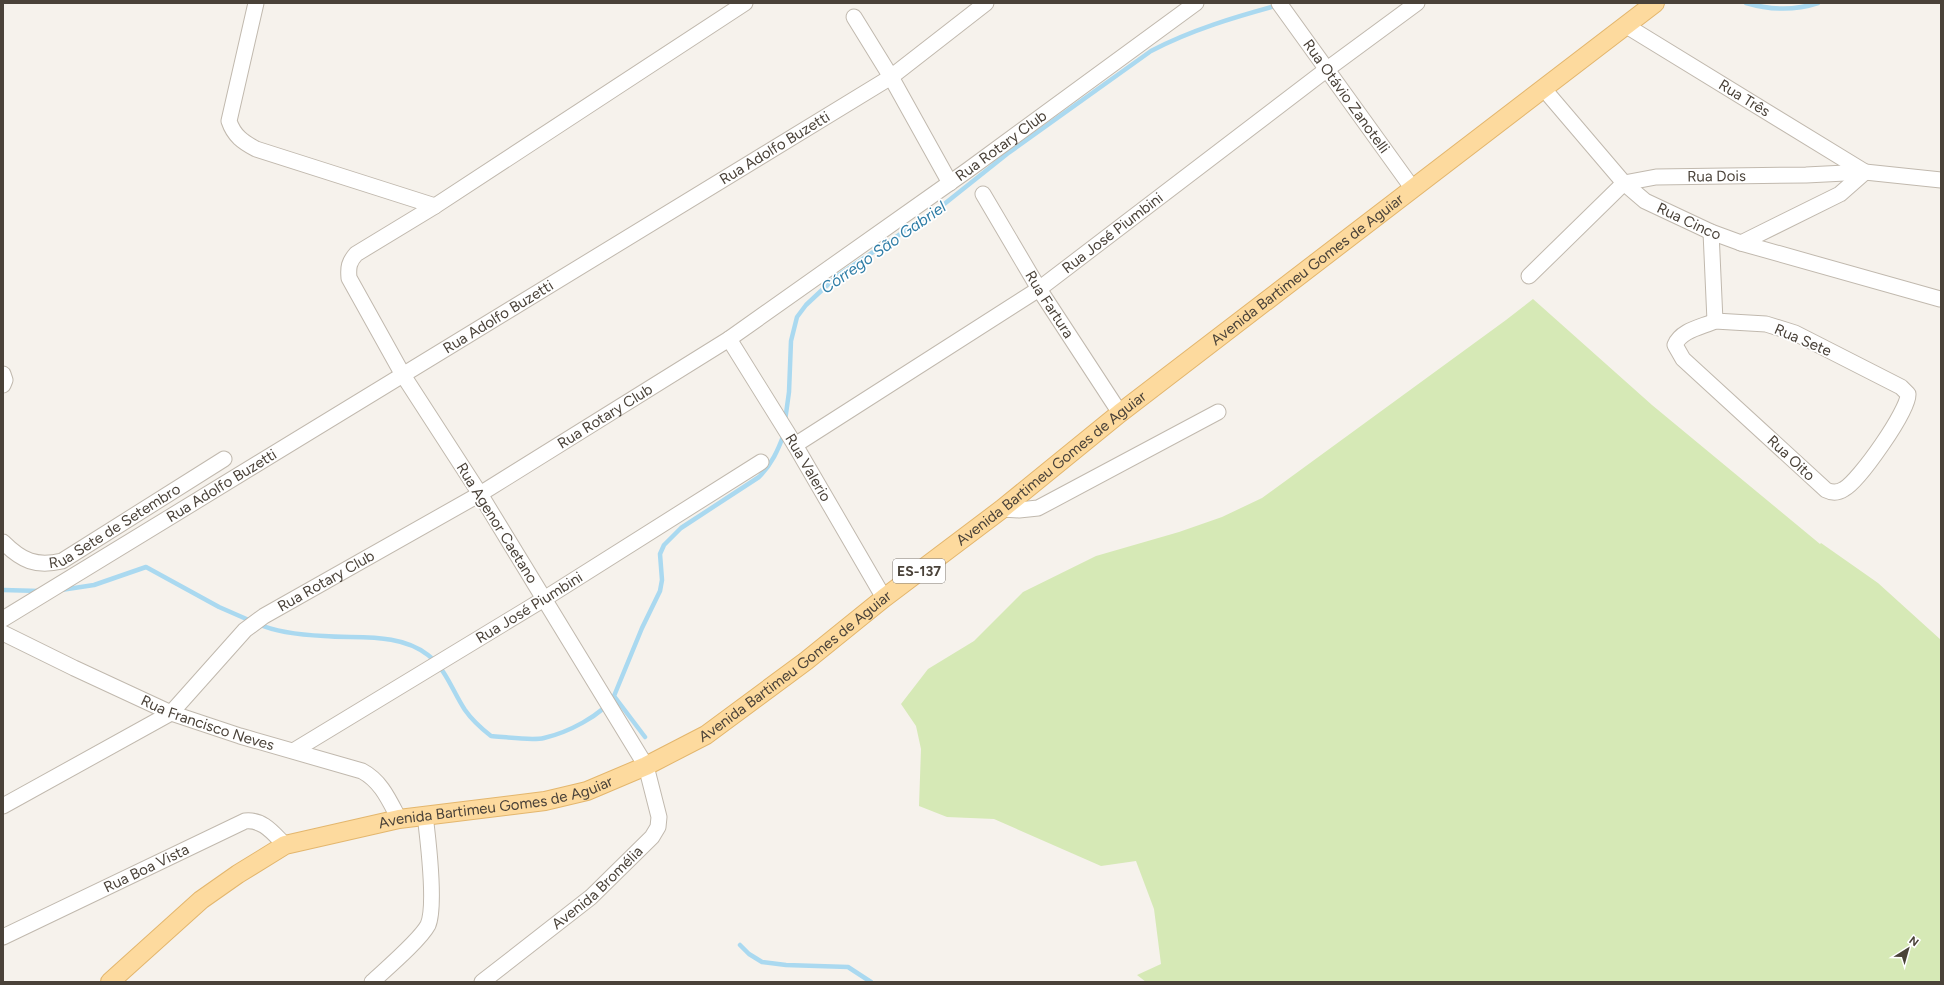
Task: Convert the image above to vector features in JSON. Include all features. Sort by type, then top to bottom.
[{"type":"main road","name":"Avenida Bartimeu Gomes de Aguiar","points":[[110,982],[201,900],[238,874],[285,845],[399,819],[545,801],[587,792],[646,766],[706,735],[806,661],[884,598],[1002,509],[1120,413],[1655,3]]},
{"type":"street","points":[[256,3],[229,121],[232,131],[242,141],[256,150],[435,206],[745,3]]},
{"type":"street","name":"Rua Adolfo Buzetti","points":[[3,619],[891,77],[986,3]]},
{"type":"street","name":"Rua Rotary Club","points":[[3,806],[171,713],[248,628],[264,616],[480,494],[729,339],[950,183],[1196,3]]},
{"type":"street","name":"Rua Otávio Zanotelli","points":[[1279,3],[1326,70],[1414,189]]},
{"type":"street","name":"Rua José Piumbini","points":[[793,441],[1039,289],[1326,70],[1417,3]]},
{"type":"street","points":[[854,17],[891,77],[950,183]]},
{"type":"street","name":"Rua Três","points":[[1625,25],[1865,172]]},
{"type":"street","name":"Rua Cinco","points":[[1543,88],[1624,183],[1645,201],[1711,232],[1741,243],[1840,194],[1865,172]]},
{"type":"street","name":"Rua Dois","points":[[1624,183],[1656,177],[1806,175],[1865,172],[1941,180]]},
{"type":"street","points":[[1529,276],[1624,183]]},
{"type":"street","name":"Rua Fartura","points":[[983,194],[1039,289],[1120,413]]},
{"type":"street","name":"Rua Agenor Caetano","points":[[435,206],[356,254],[350,261],[348,268],[349,278],[404,375],[480,494],[646,766]]},
{"type":"street","points":[[1711,232],[1715,321]]},
{"type":"street","points":[[1741,243],[1940,299]]},
{"type":"street","name":"Rua Sete","points":[[1698,329],[1715,321],[1766,324],[1795,333],[1902,387]]},
{"type":"street","name":"Rua Oito","points":[[1698,329],[1683,334],[1678,338],[1676,345],[1683,359],[1814,480],[1826,490],[1831,492],[1844,489],[1851,483],[1898,421],[1908,398],[1908,394],[1902,387]]},
{"type":"street","name":"Rua Valerio","points":[[729,339],[793,441],[884,598]]},
{"type":"street","points":[[3,374],[5,380],[3,385]]},
{"type":"street","points":[[1002,509],[1019,510],[1038,508],[1218,412]]},
{"type":"street","name":"Rua Sete de Setembro","points":[[3,542],[14,553],[32,562],[48,564],[62,561],[224,459]]},
{"type":"street","name":"Rua José Piumbini","points":[[295,750],[544,599],[761,462]]},
{"type":"street","name":"Rua Francisco Neves","points":[[3,632],[74,668],[171,713],[240,736],[295,750],[362,771],[372,776],[383,788],[399,819]]},
{"type":"street","name":"Avenida Bromélia","points":[[482,982],[591,897],[652,837],[658,827],[659,817],[646,766]]},
{"type":"street","points":[[372,982],[414,941],[427,926],[431,916],[430,865],[426,816]]},
{"type":"street","name":"Rua Boa Vista","points":[[3,937],[245,821],[253,820],[263,823],[285,845]]},
{"type":"green space","points":[[1533,299],[1652,405],[1820,544],[1821,543],[1878,583],[1941,640],[1941,982],[1146,982],[1137,975],[1161,964],[1154,909],[1136,861],[1101,866],[994,819],[947,817],[919,806],[921,749],[916,726],[901,704],[928,669],[974,641],[1023,592],[1096,556],[1179,532],[1222,517],[1262,498]]},
{"type":"waterway","name":"Córrego São Gabriel","points":[[1746,3],[1782,9],[1809,6],[1818,3]]},
{"type":"waterway","name":"Córrego São Gabriel","points":[[785,421],[789,392],[791,341],[797,317],[806,305],[837,276],[938,209],[1007,154],[1151,51],[1197,30],[1279,5]]},
{"type":"waterway","name":"Córrego São Gabriel","points":[[258,624],[274,630],[299,634],[378,638],[404,643],[417,648],[428,655],[440,667],[468,714],[491,736],[526,739],[539,739],[553,736],[583,723],[601,710],[614,696],[642,628],[660,591],[662,580],[660,554],[664,545],[681,528],[759,477],[774,457],[784,434]]},
{"type":"waterway","name":"Córrego São Gabriel","points":[[61,590],[94,585],[146,567],[219,607],[251,621]]},
{"type":"waterway","name":"Córrego São Gabriel","points":[[3,590],[40,591]]},
{"type":"waterway","points":[[614,696],[645,737]]},
{"type":"waterway","points":[[740,945],[749,954],[762,962],[786,965],[848,967],[871,982]]}]
